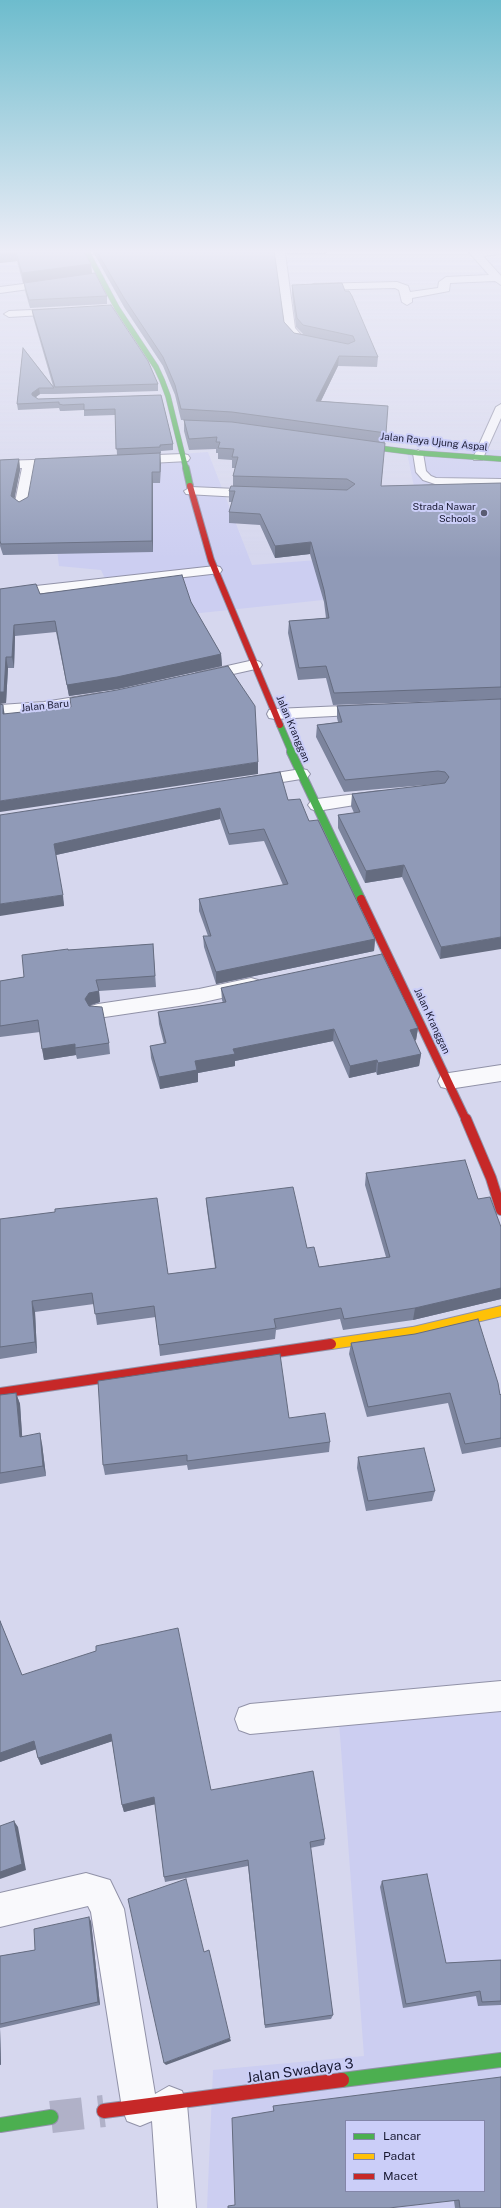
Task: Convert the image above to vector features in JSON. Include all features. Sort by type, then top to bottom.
[{"type":"main road","name":"Jalan Kranggan","points":[[146,353],[156,367],[168,396],[178,426],[190,491],[215,570],[254,665],[301,774],[317,805],[381,958],[448,1080],[491,1178],[501,1210]]},
{"type":"main road","name":"Jalan Raya Ujung Aspal","points":[[348,444],[418,453],[501,459]]},
{"type":"main road","points":[[0,1393],[413,1332],[501,1311]]},
{"type":"main road","name":"Jalan Swadaya 3","points":[[104,2111],[155,2106],[324,2082],[501,2060]]},
{"type":"main road","points":[[0,2125],[51,2117]]},
{"type":"street","points":[[146,382],[162,380]]},
{"type":"street","points":[[153,396],[168,396]]},
{"type":"street","points":[[114,461],[183,458]]},
{"type":"street","points":[[0,465],[76,462]]},
{"type":"street","points":[[21,507],[29,464]]},
{"type":"street","points":[[190,491],[276,494]]},
{"type":"street","points":[[0,594],[215,570]]},
{"type":"street","points":[[186,680],[254,665]]},
{"type":"street","name":"Jalan Baru","points":[[0,710],[44,707],[118,695]]},
{"type":"street","points":[[275,714],[384,710]]},
{"type":"street","points":[[232,785],[301,774]]},
{"type":"street","points":[[317,805],[399,794]]},
{"type":"street","points":[[98,1011],[199,996],[267,982]]},
{"type":"street","points":[[448,1080],[501,1073]]},
{"type":"street","points":[[250,1719],[501,1696]]},
{"type":"street","points":[[0,1910],[86,1889],[98,1892],[107,1909],[155,2106],[177,2208]]},
{"type":"lane","points":[[478,458],[501,407]]},
{"type":"lane","points":[[418,453],[421,472],[427,478],[435,481],[501,482]]},
{"type":"shaded area","points":[[406,448],[501,450],[501,608],[417,590],[125,621],[101,570],[59,566],[54,527],[128,458],[208,452],[252,565],[370,556],[421,521]]},
{"type":"shaded area","points":[[501,1706],[501,2208],[207,2208],[213,2070],[364,2056],[339,1722]]},
{"type":"building","points":[[22,353],[27,353],[54,388],[39,388],[32,393],[32,395],[38,399],[161,395],[173,444],[160,445],[160,447],[116,449],[115,409],[84,410],[84,404],[63,405],[59,404],[59,402],[17,404]]},
{"type":"building","points":[[45,353],[143,353],[158,384],[55,387]]},
{"type":"building","points":[[160,353],[376,353],[378,357],[339,356],[316,401],[388,406],[386,433],[232,412],[181,409],[175,385]]},
{"type":"building","points":[[184,420],[232,422],[385,443],[381,486],[501,483],[501,687],[334,693],[326,666],[299,668],[289,621],[329,618],[324,590],[311,542],[275,546],[260,514],[229,512],[235,491],[229,491],[231,486],[347,490],[355,484],[347,479],[233,476],[238,457],[232,457],[234,449],[218,448],[220,442],[216,442],[217,437],[189,439]]},
{"type":"building","points":[[160,453],[160,472],[152,472],[152,541],[1,544],[0,460],[19,459],[11,496],[19,502],[28,497],[35,459]]},
{"type":"building","points":[[182,575],[191,602],[221,654],[117,677],[67,685],[55,621],[14,625],[12,657],[6,657],[4,692],[0,692],[0,589],[36,584],[40,594]]},
{"type":"building","points":[[228,666],[255,706],[258,762],[0,801],[0,704],[3,705],[3,714],[71,707],[70,698],[117,690]]},
{"type":"building","points":[[501,699],[501,937],[441,947],[404,865],[366,871],[338,815],[360,812],[352,794],[445,783],[449,777],[445,772],[438,771],[345,780],[317,725],[342,722],[337,706]]},
{"type":"building","points":[[280,772],[288,800],[300,799],[309,821],[318,820],[375,939],[216,972],[203,936],[211,936],[199,899],[288,884],[264,829],[229,834],[220,808],[54,844],[63,895],[0,904],[0,815]]},
{"type":"building","points":[[153,944],[155,976],[96,980],[99,991],[89,993],[85,999],[89,1006],[102,1007],[109,1043],[75,1048],[75,1044],[42,1049],[38,1020],[0,1026],[0,981],[24,977],[22,955],[68,949]]},
{"type":"building","points":[[382,954],[418,1028],[410,1030],[421,1054],[378,1063],[377,1060],[350,1066],[334,1029],[233,1049],[235,1054],[195,1061],[197,1070],[159,1077],[150,1046],[166,1043],[158,1012],[226,1002],[221,988]]},
{"type":"building","points":[[465,1160],[478,1199],[490,1197],[501,1227],[501,1288],[415,1308],[344,1319],[341,1308],[274,1319],[276,1328],[159,1345],[154,1306],[95,1314],[92,1293],[32,1301],[35,1342],[0,1347],[0,1219],[55,1212],[55,1209],[157,1198],[168,1274],[216,1268],[206,1198],[293,1187],[307,1248],[314,1247],[319,1267],[390,1257],[366,1173]]},
{"type":"building","points":[[478,1319],[498,1383],[500,1395],[501,1394],[501,1438],[465,1444],[450,1393],[368,1407],[351,1343],[415,1334]]},
{"type":"building","points":[[280,1354],[289,1418],[325,1413],[330,1442],[187,1461],[187,1455],[103,1465],[98,1381]]},
{"type":"building","points":[[16,1393],[20,1437],[40,1433],[43,1466],[0,1473],[0,1395]]},
{"type":"building","points":[[424,1448],[435,1491],[368,1501],[358,1457]]},
{"type":"building","points":[[0,1621],[22,1675],[96,1651],[96,1646],[178,1628],[211,1790],[313,1771],[325,1839],[310,1842],[333,2015],[265,2025],[248,1860],[164,1877],[154,1797],[122,1805],[111,1734],[38,1758],[34,1741],[0,1753]]},
{"type":"building","points":[[14,1821],[22,1864],[0,1872],[0,1826]]},
{"type":"building","points":[[427,1874],[446,1963],[501,1960],[501,2001],[482,2002],[480,1991],[406,2004],[382,1881]]},
{"type":"building","points":[[186,1879],[204,1952],[209,1950],[230,2038],[164,2063],[128,1899]]},
{"type":"building","points":[[89,1917],[98,2002],[0,2024],[0,1956],[35,1950],[34,1929]]},
{"type":"building","points":[[501,2077],[501,2208],[460,2208],[459,2200],[389,2208],[228,2208],[228,2206],[235,2205],[232,2118],[274,2111],[273,2106]]},
{"type":"tunnel","points":[[51,2117],[104,2111]]},
{"type":"traffic: fast","points":[[147,353],[156,367],[168,396],[190,486]]},
{"type":"traffic: fast","points":[[355,445],[418,453],[501,459]]},
{"type":"traffic: fast","points":[[280,725],[301,774],[361,899]]},
{"type":"traffic: fast","points":[[342,2080],[501,2060]]},
{"type":"traffic: fast","points":[[0,2125],[51,2117]]},
{"type":"traffic: slow","points":[[331,1344],[413,1332],[501,1311]]},
{"type":"traffic: jam","points":[[190,486],[211,560],[280,725]]},
{"type":"traffic: jam","points":[[361,899],[464,1114],[491,1178],[501,1210]]},
{"type":"traffic: jam","points":[[0,1393],[331,1344]]},
{"type":"traffic: jam","points":[[104,2111],[342,2080]]},
{"type":"place","name":"Strada Nawar Schools","points":[[484,513]]}]
